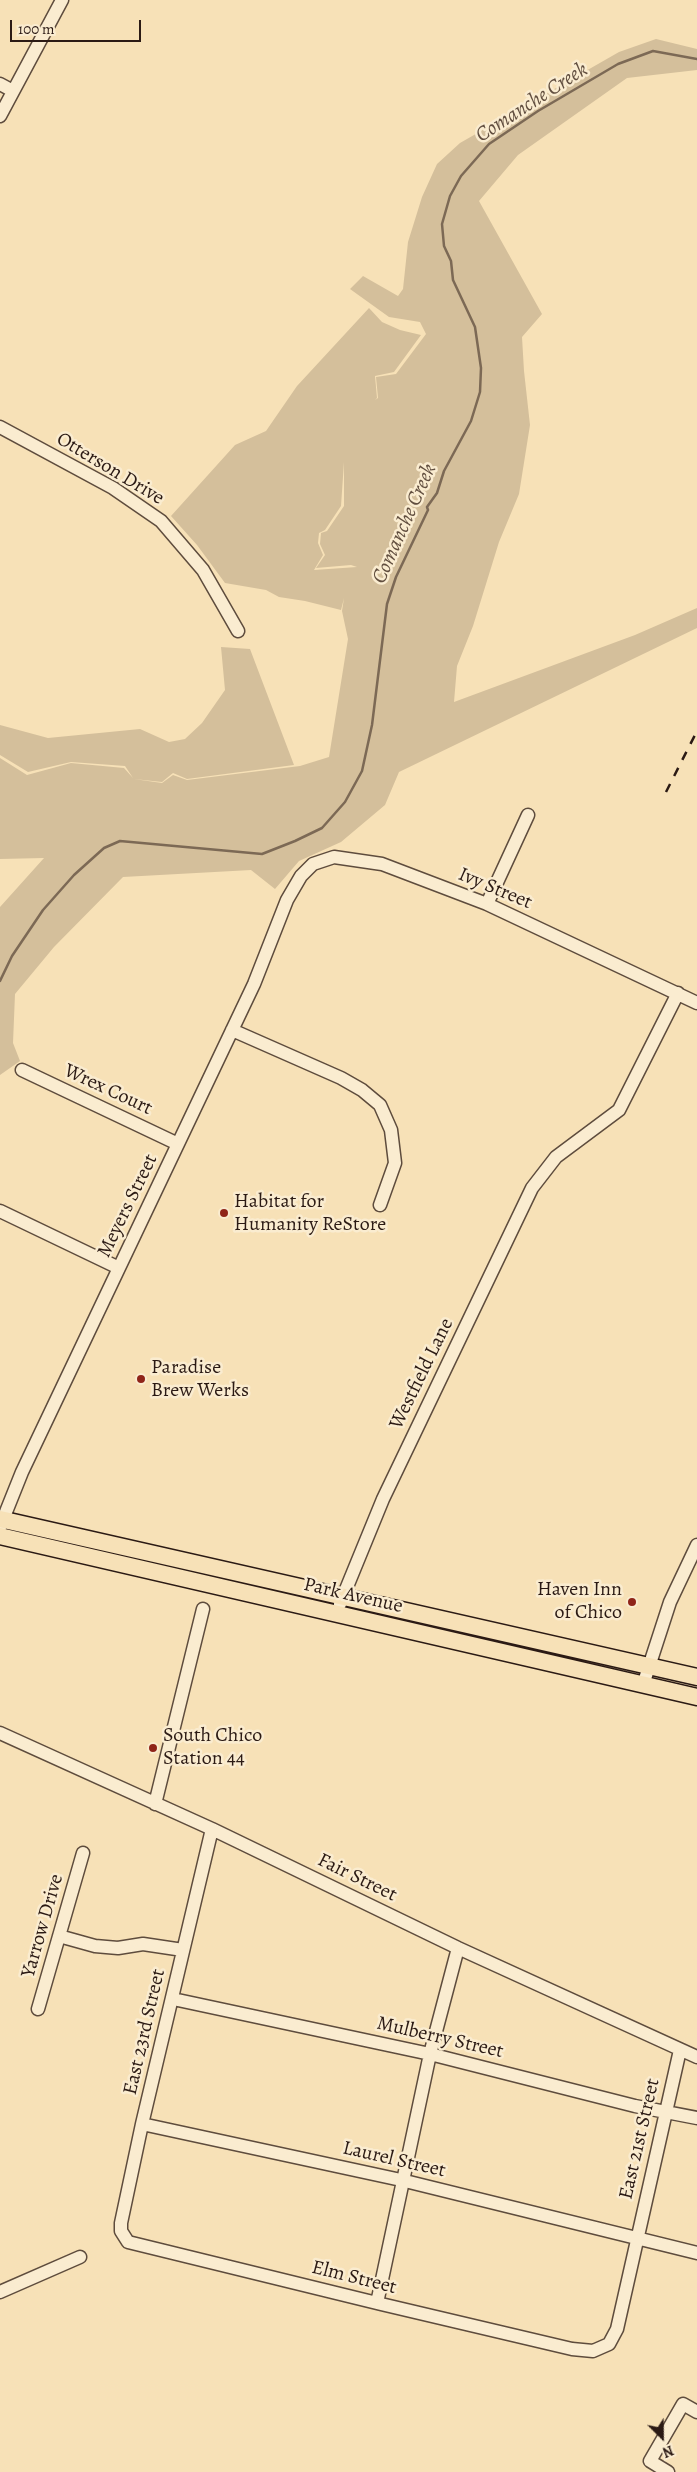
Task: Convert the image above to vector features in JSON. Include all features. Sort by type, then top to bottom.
[{"type":"main road","name":"Park Avenue","points":[[1,1522],[342,1596],[697,1677]]},
{"type":"main road","name":"Park Avenue","points":[[0,1536],[697,1697]]},
{"type":"street","points":[[0,116],[62,0]]},
{"type":"street","points":[[0,84],[13,91]]},
{"type":"street","name":"Otterson Drive","points":[[0,427],[113,488],[161,521],[203,570],[238,631]]},
{"type":"street","points":[[487,904],[528,815]]},
{"type":"street","name":"Ivy Street","points":[[287,900],[301,876],[313,864],[334,858],[382,864],[487,904],[697,1003]]},
{"type":"street","name":"Meyers Street","points":[[1,1522],[22,1472],[269,951],[287,900]]},
{"type":"street","name":"Westfield Lane","points":[[338,1614],[342,1596],[383,1499],[532,1188],[556,1157],[619,1110],[678,993]]},
{"type":"street","points":[[232,1030],[341,1078],[362,1090],[380,1105],[391,1130],[395,1163],[380,1205]]},
{"type":"street","name":"Wrex Court","points":[[22,1070],[178,1144]]},
{"type":"street","points":[[0,1211],[119,1268]]},
{"type":"street","points":[[643,1684],[670,1602],[697,1545]]},
{"type":"street","points":[[155,1804],[203,1609]]},
{"type":"street","name":"Fair Street","points":[[0,1733],[212,1829],[458,1948],[697,2057]]},
{"type":"street","name":"East 23rd Street","points":[[128,2242],[120,2231],[121,2223],[142,2124],[212,1829]]},
{"type":"street","name":"Yarrow Drive","points":[[38,2009],[83,1853]]},
{"type":"street","points":[[60,1936],[95,1946],[118,1948],[143,1944],[183,1950]]},
{"type":"street","points":[[377,2303],[401,2180],[430,2054],[458,1948]]},
{"type":"street","name":"Mulberry Street","points":[[173,1999],[430,2054],[666,2113],[697,2118]]},
{"type":"street","name":"East 21st Street","points":[[637,2237],[680,2050]]},
{"type":"street","name":"Laurel Street","points":[[142,2124],[401,2180],[697,2253]]},
{"type":"street","name":"Elm Street","points":[[128,2242],[572,2349],[593,2351],[609,2344],[617,2329],[637,2237]]},
{"type":"street","points":[[0,2292],[80,2257]]},
{"type":"street","points":[[668,2472],[650,2461],[683,2404],[697,2412]]},
{"type":"shaded area","points":[[656,39],[697,49],[697,70],[627,78],[518,155],[479,201],[542,314],[522,337],[530,425],[519,494],[499,542],[473,626],[457,666],[454,702],[635,635],[697,608],[697,628],[399,772],[385,805],[341,842],[299,861],[275,889],[251,870],[123,877],[54,947],[15,994],[13,1043],[20,1061],[0,1075],[0,907],[44,858],[0,859],[0,758],[27,775],[71,763],[124,768],[133,778],[125,766],[71,762],[28,772],[0,755],[0,725],[48,738],[140,729],[169,742],[185,739],[202,723],[225,690],[221,647],[250,649],[294,765],[187,779],[173,773],[162,782],[134,779],[162,783],[173,775],[187,780],[300,766],[329,757],[348,639],[342,611],[344,598],[341,610],[279,597],[266,590],[225,583],[197,545],[171,516],[235,445],[266,431],[297,386],[369,308],[382,322],[400,330],[421,335],[394,372],[375,376],[377,398],[375,400],[378,398],[376,377],[396,374],[426,334],[420,322],[389,317],[350,289],[363,276],[398,296],[403,289],[408,242],[422,197],[437,164],[460,143],[619,52]],"holes":[[[344,462],[344,506],[327,531],[321,533],[320,544],[325,555],[316,568],[351,565],[357,567],[314,570],[323,555],[318,543],[319,533],[325,530],[341,506]]]},
{"type":"waterway","name":"Comanche Creek","points":[[0,981],[12,956],[43,910],[74,875],[104,848],[120,841],[262,854],[322,828],[345,802],[362,771],[372,725],[387,604],[396,577],[428,510],[427,507],[437,493],[444,471],[471,421],[480,392],[481,368],[475,327],[453,280],[451,261],[444,246],[442,224],[450,196],[461,176],[489,144],[538,111],[618,64],[653,51],[697,59]]},
{"type":"railway","points":[[666,792],[697,731]]},
{"type":"place","name":"Habitat for Humanity ReStore","points":[[224,1213]]},
{"type":"place","name":"Paradise Brew Werks","points":[[141,1379]]},
{"type":"place","name":"Haven Inn of Chico","points":[[632,1602]]},
{"type":"place","name":"South Chico Station 44","points":[[153,1748]]}]
